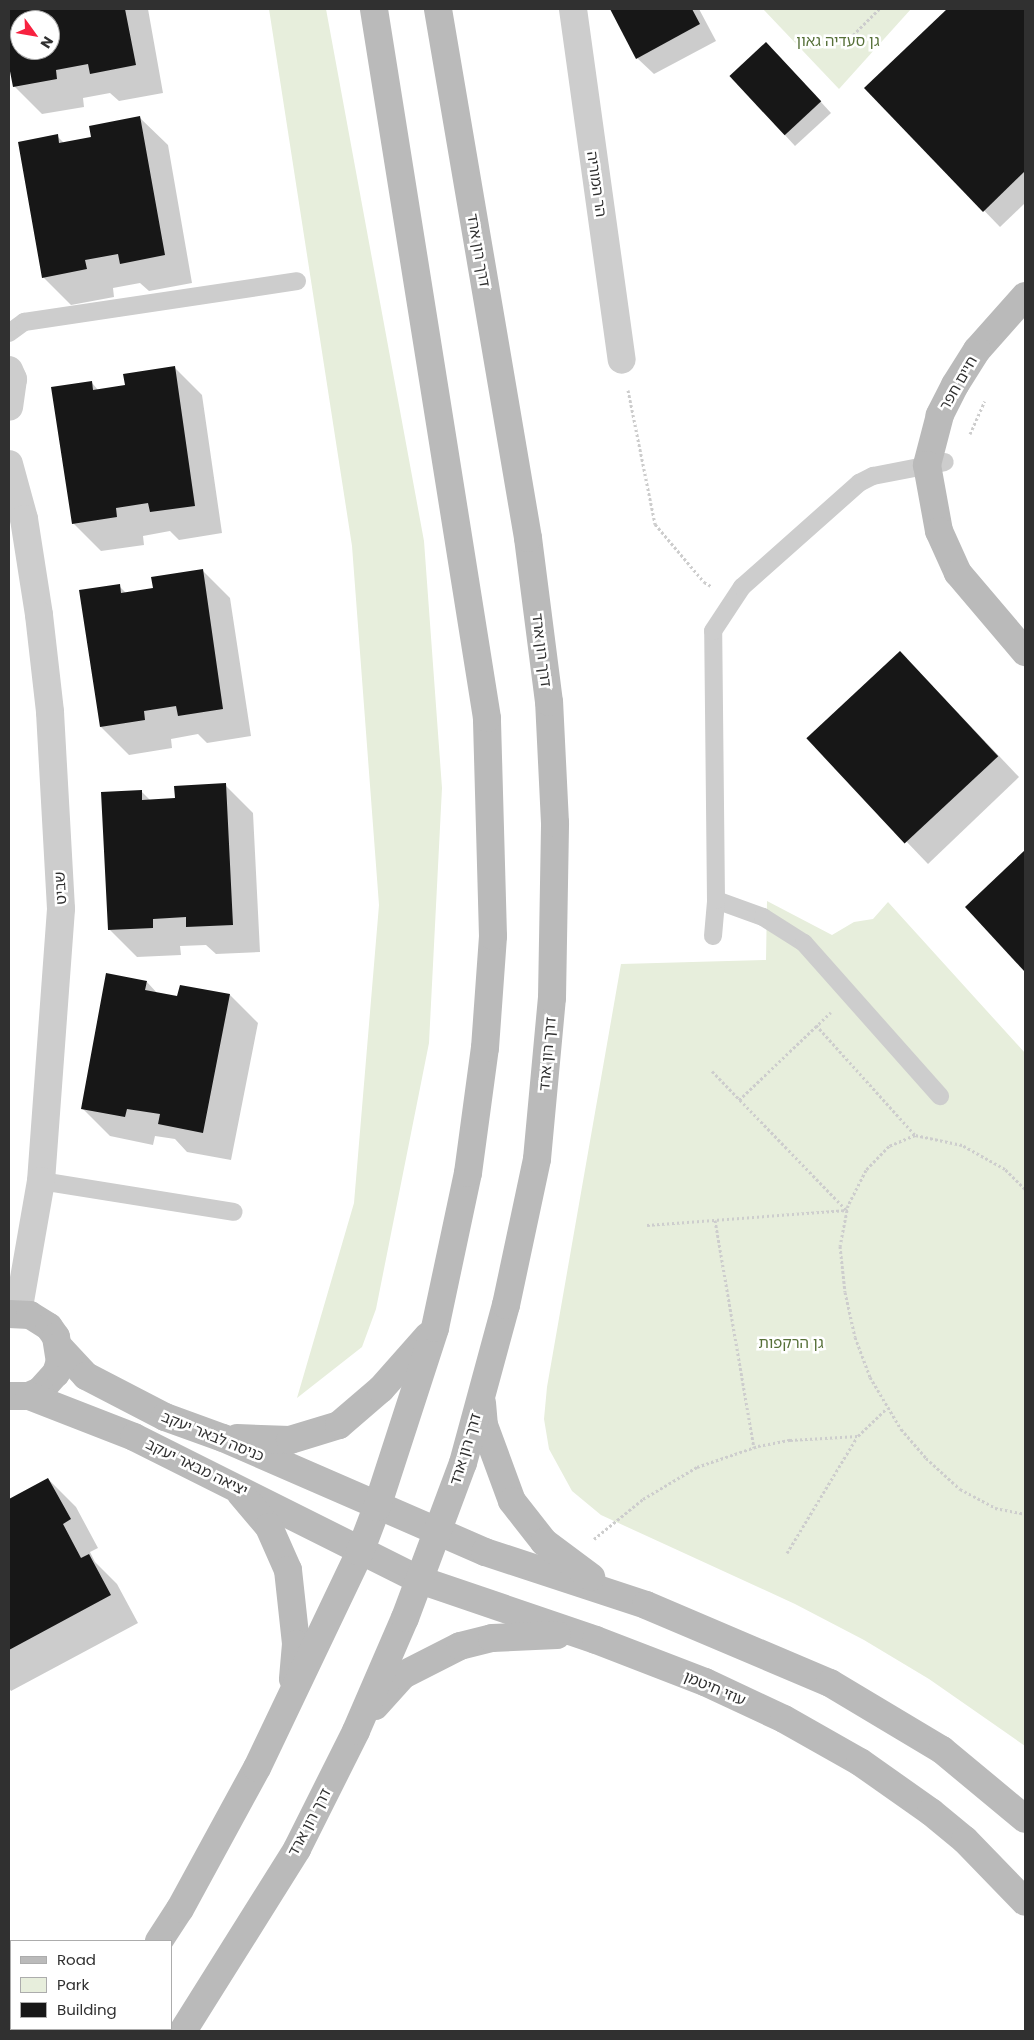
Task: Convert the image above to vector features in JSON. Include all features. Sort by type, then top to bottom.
[{"type":"main road","points":[[160,1940],[180,1909],[256,1768],[360,1552],[377,1508],[435,1328],[468,1173],[485,1048],[493,936],[488,736],[374,9]]},
{"type":"main road","name":"דרך רון ארד","points":[[183,2031],[297,1849],[356,1731],[420,1580],[462,1463],[482,1393],[506,1304],[537,1159],[552,998],[555,823],[549,702],[528,538],[438,9]]},
{"type":"main road","name":"חיים חפר","points":[[1025,296],[977,350],[940,415],[936,464],[938,531],[958,573],[987,604],[1025,652]]},
{"type":"main road","name":"כניסה לבאר יעקב","points":[[13,1314],[41,1320],[56,1337],[59,1347],[86,1376],[165,1417],[223,1438],[377,1508]]},
{"type":"main road","points":[[223,1438],[290,1440],[339,1425],[381,1389],[435,1328]]},
{"type":"main road","points":[[19,1396],[40,1391],[56,1373],[59,1347]]},
{"type":"main road","points":[[482,1393],[484,1426],[512,1501],[544,1542],[567,1562],[646,1605]]},
{"type":"main road","name":"יציאה מבאר יעקב","points":[[19,1396],[134,1436],[232,1483],[360,1552]]},
{"type":"main road","points":[[232,1483],[269,1527],[288,1570],[296,1644],[291,1694]]},
{"type":"main road","points":[[377,1508],[485,1552],[646,1605],[790,1664],[868,1703],[942,1750],[1025,1819]]},
{"type":"main road","name":"עוזי חיטמן","points":[[360,1552],[420,1580],[596,1640],[745,1700],[860,1762],[958,1834],[1025,1902]]},
{"type":"main road","points":[[356,1731],[402,1675],[460,1646],[492,1638],[525,1634],[596,1640]]},
{"type":"street","name":"הר המוריה","points":[[573,9],[622,360]]},
{"type":"street","points":[[9,370],[13,379],[9,407]]},
{"type":"street","name":"שביט","points":[[9,464],[24,519],[39,615],[50,712],[61,909],[41,1181],[13,1314]]},
{"type":"lane","points":[[9,333],[24,322],[297,280]]},
{"type":"lane","points":[[713,936],[716,900],[714,631],[742,588],[859,483],[873,476],[936,464]]},
{"type":"lane","points":[[716,900],[763,917],[804,943],[940,1096]]},
{"type":"lane","points":[[41,1181],[234,1212]]},
{"type":"path","points":[[853,35],[879,9]]},
{"type":"path","points":[[622,360],[655,524],[704,582],[734,600]]},
{"type":"path","points":[[969,437],[989,394]]},
{"type":"path","points":[[739,1100],[816,1025],[850,995]]},
{"type":"path","points":[[816,1025],[915,1135]]},
{"type":"path","points":[[712,1071],[847,1210]]},
{"type":"path","points":[[1025,1189],[1005,1169],[962,1146],[915,1135],[902,1139],[877,1157],[856,1187],[847,1210],[840,1246],[849,1316],[867,1371],[887,1408],[926,1458],[960,1489],[995,1508],[1025,1514]]},
{"type":"path","points":[[647,1225],[847,1210]]},
{"type":"path","points":[[715,1220],[754,1448]]},
{"type":"path","points":[[787,1553],[858,1436],[887,1408]]},
{"type":"path","points":[[567,1562],[636,1504],[669,1482],[697,1467],[754,1448],[790,1440],[858,1436]]},
{"type":"green space","points":[[269,9],[326,9],[424,541],[442,788],[429,1043],[376,1309],[362,1347],[297,1398],[354,1203],[379,905],[352,546]]},
{"type":"green space","name":"גן סעדיה גאון","points":[[763,9],[911,9],[839,89]]},
{"type":"green space","name":"גן הרקפות","points":[[767,901],[832,935],[854,922],[873,919],[888,902],[1025,1053],[1025,1746],[929,1679],[864,1640],[795,1604],[601,1515],[572,1491],[549,1449],[544,1419],[547,1387],[621,964],[766,960]]},
{"type":"building","points":[[9,9],[125,9],[136,65],[90,74],[88,64],[56,70],[57,79],[13,87],[9,66]]},
{"type":"building","points":[[610,9],[692,9],[700,24],[636,59]]},
{"type":"building","points":[[947,9],[1025,9],[1025,171],[983,212],[864,88]]},
{"type":"building","points":[[766,42],[821,101],[785,135],[729,76]]},
{"type":"building","points":[[140,116],[165,255],[120,264],[118,254],[85,260],[87,269],[42,278],[18,142],[58,134],[59,143],[91,137],[89,126]]},
{"type":"building","points":[[175,366],[195,506],[150,512],[148,503],[116,508],[117,517],[72,524],[51,387],[92,381],[93,390],[125,385],[123,374]]},
{"type":"building","points":[[203,569],[223,709],[178,716],[176,706],[144,711],[145,720],[100,727],[79,590],[120,584],[121,593],[153,588],[151,577]]},
{"type":"building","points":[[900,651],[998,756],[905,844],[806,738]]},
{"type":"building","points":[[226,783],[233,925],[186,927],[186,917],[153,919],[153,928],[108,930],[101,792],[142,790],[142,800],[175,798],[174,786]]},
{"type":"building","points":[[1025,850],[1025,972],[965,907]]},
{"type":"building","points":[[106,973],[147,981],[145,990],[177,996],[180,985],[230,994],[203,1133],[158,1124],[160,1114],[127,1109],[125,1117],[81,1109]]},
{"type":"building","points":[[48,1478],[71,1519],[63,1524],[81,1558],[89,1554],[111,1595],[9,1650],[9,1499]]}]
